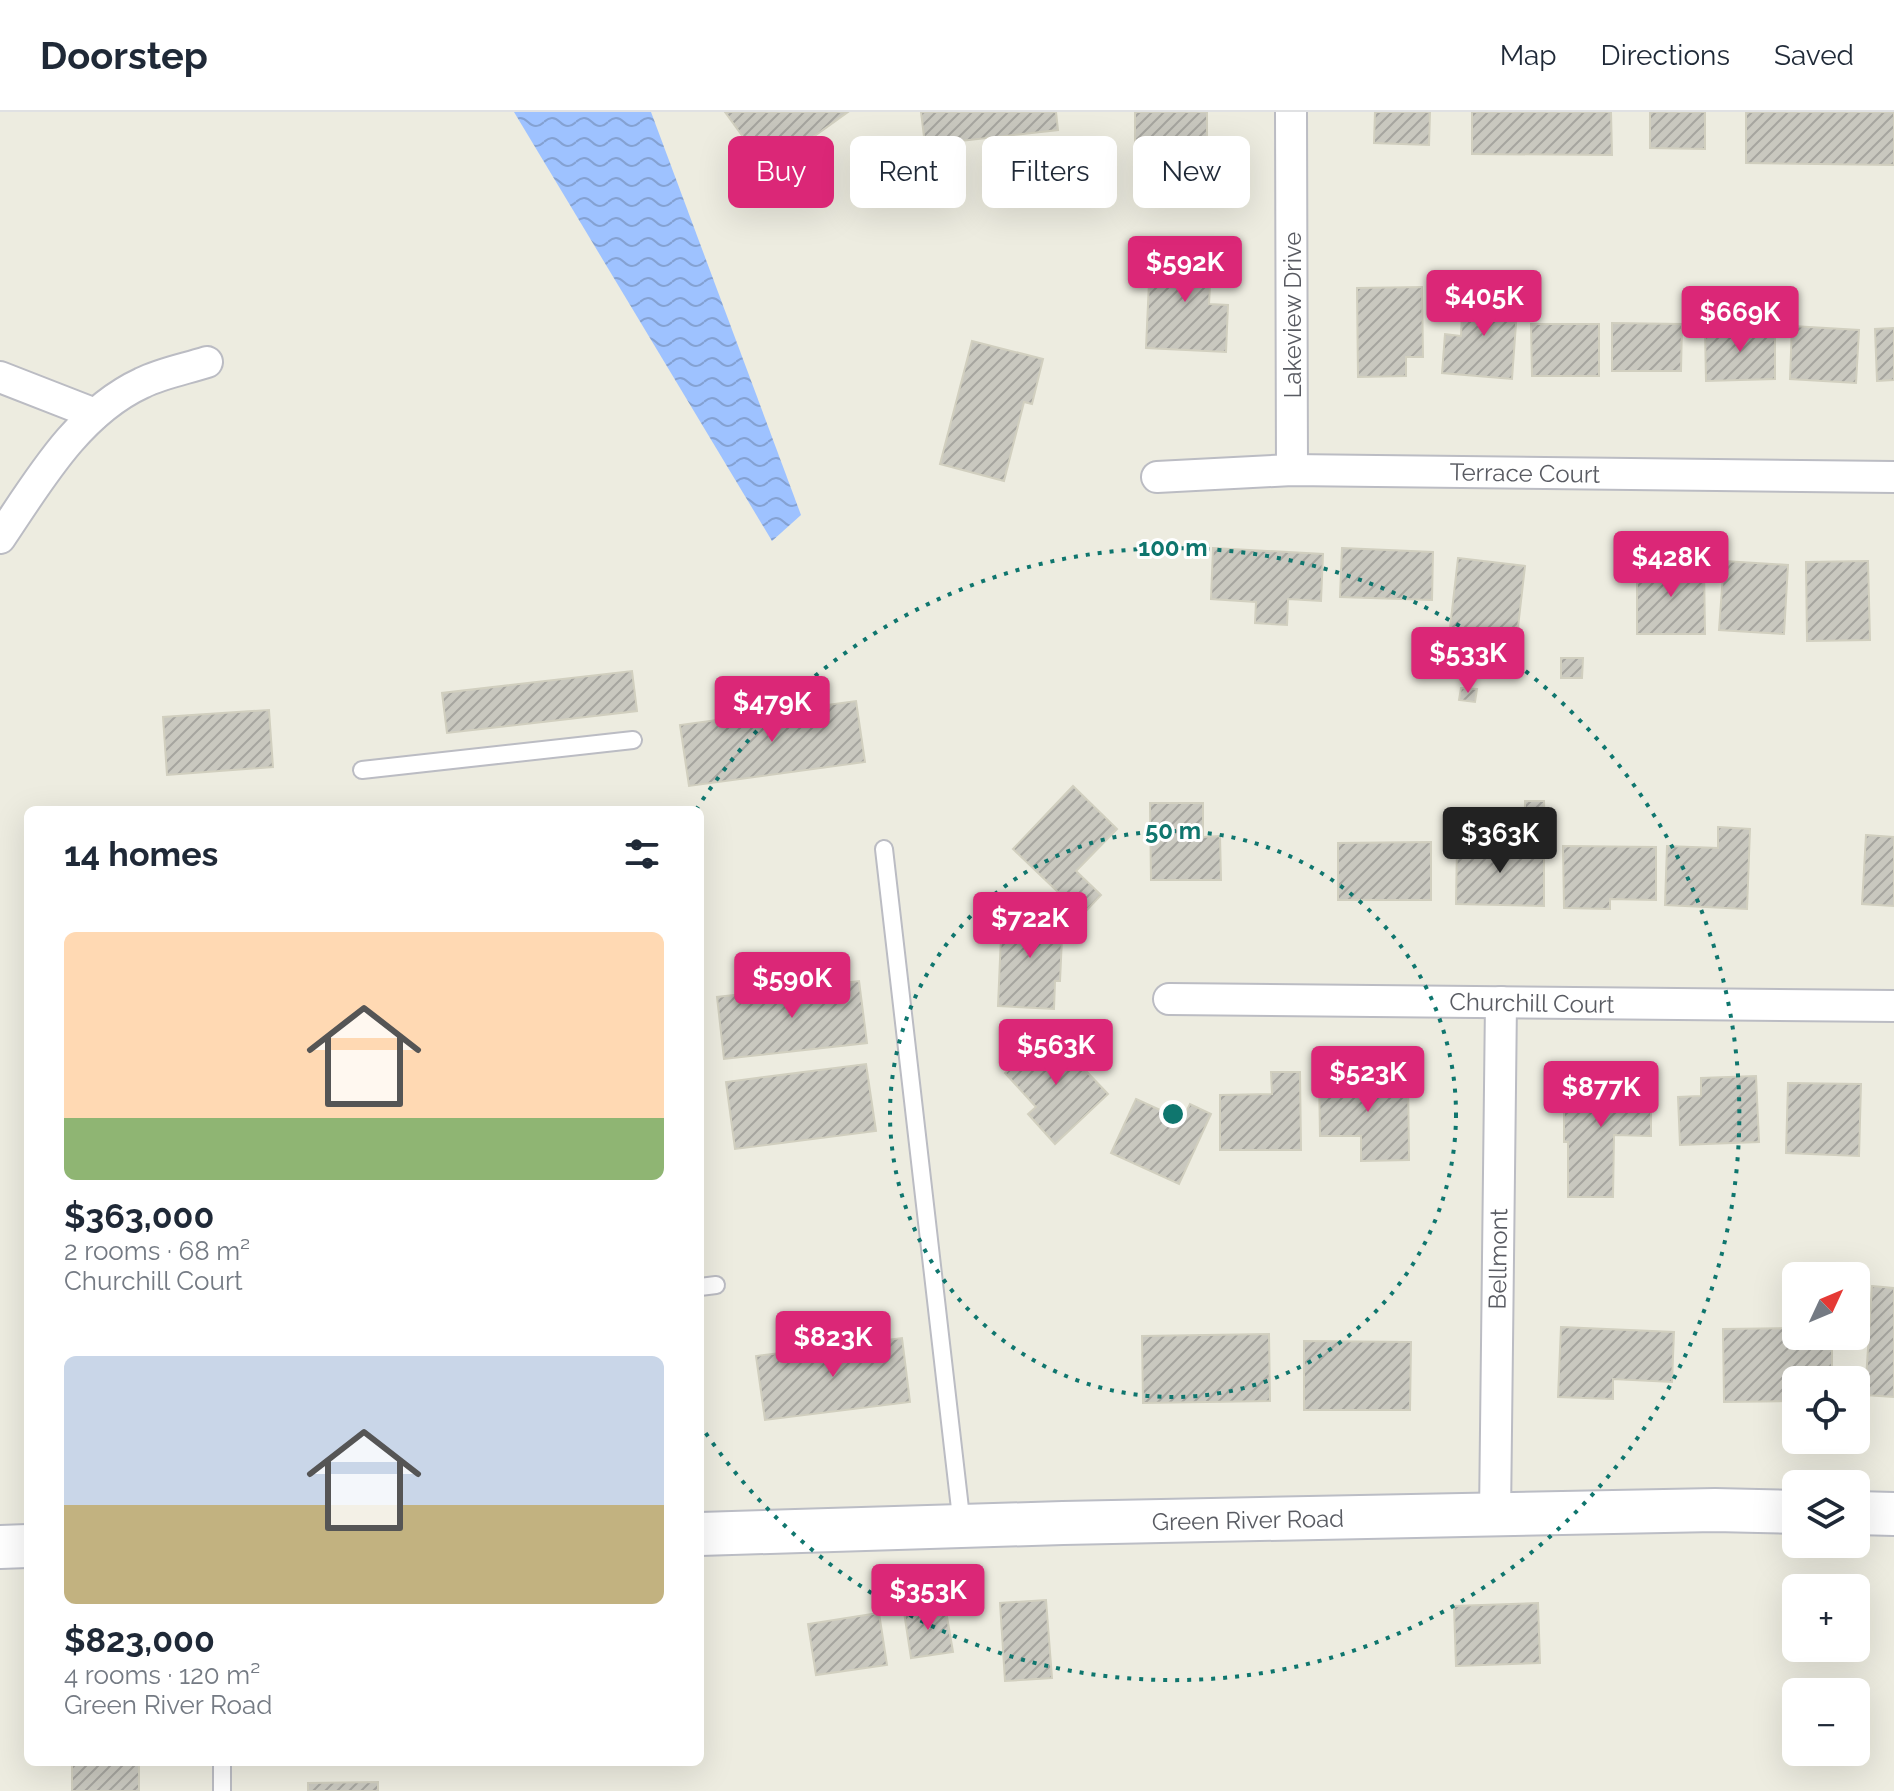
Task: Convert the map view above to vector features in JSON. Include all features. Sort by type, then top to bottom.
[{"type":"street","name":"Lakeview Drive","points":[[1291,112],[1292,470]]},
{"type":"street","points":[[0,538],[45,472],[95,414],[138,384],[207,362]]},
{"type":"street","points":[[0,377],[95,414]]},
{"type":"street","name":"Terrace Court","points":[[1157,477],[1292,470],[1894,477]]},
{"type":"street","name":"Churchill Court","points":[[1169,999],[1894,1006]]},
{"type":"street","name":"Bellmont","points":[[1495,1516],[1501,1002]]},
{"type":"street","name":"Green River Road","points":[[704,1534],[1715,1510],[1782,1512]]},
{"type":"street","points":[[1870,1513],[1894,1514]]},
{"type":"street","points":[[0,1547],[24,1546]]},
{"type":"lane","points":[[362,770],[633,740]]},
{"type":"lane","points":[[884,849],[962,1526]]},
{"type":"lane","points":[[222,1766],[222,1791]]},
{"type":"water","points":[[514,112],[651,112],[801,515],[772,541]]},
{"type":"building","points":[[725,112],[848,112],[814,136],[742,136]]},
{"type":"building","points":[[921,112],[1056,112],[1058,130],[982,136],[982,139],[966,140],[966,136],[924,136]]},
{"type":"building","points":[[1135,112],[1207,112],[1207,136],[1135,136]]},
{"type":"building","points":[[1375,112],[1430,112],[1429,145],[1374,143]]},
{"type":"building","points":[[1472,112],[1611,112],[1612,155],[1472,154]]},
{"type":"building","points":[[1650,112],[1705,112],[1705,149],[1650,148]]},
{"type":"building","points":[[1746,112],[1894,112],[1894,165],[1746,163]]},
{"type":"building","points":[[1159,247],[1212,249],[1209,304],[1228,305],[1226,352],[1146,348],[1149,282],[1157,283]]},
{"type":"building","points":[[1422,287],[1423,357],[1406,357],[1406,376],[1358,377],[1357,288]]},
{"type":"building","points":[[1463,292],[1518,296],[1512,379],[1442,373],[1445,334],[1461,336]]},
{"type":"building","points":[[1612,323],[1682,324],[1681,371],[1612,371]]},
{"type":"building","points":[[1531,324],[1599,324],[1599,376],[1532,376]]},
{"type":"building","points":[[1792,326],[1859,330],[1856,383],[1790,379]]},
{"type":"building","points":[[1775,328],[1775,379],[1706,381],[1705,329]]},
{"type":"building","points":[[1894,328],[1894,380],[1877,381],[1875,329]]},
{"type":"building","points":[[972,341],[1043,359],[1032,404],[1024,402],[1004,481],[940,464]]},
{"type":"building","points":[[1213,548],[1323,554],[1321,601],[1288,599],[1287,625],[1255,623],[1256,602],[1211,599]]},
{"type":"building","points":[[1342,548],[1433,552],[1432,600],[1340,597]]},
{"type":"building","points":[[1458,558],[1525,566],[1517,636],[1450,628]]},
{"type":"building","points":[[1724,561],[1788,565],[1784,634],[1719,630]]},
{"type":"building","points":[[1868,561],[1870,640],[1807,641],[1806,562]]},
{"type":"building","points":[[1637,563],[1704,563],[1705,634],[1637,634]]},
{"type":"building","points":[[1561,658],[1583,658],[1582,678],[1561,678]]},
{"type":"building","points":[[632,671],[637,711],[447,733],[442,693]]},
{"type":"building","points":[[1461,688],[1477,689],[1475,702],[1459,700]]},
{"type":"building","points":[[856,701],[865,762],[689,786],[680,725]]},
{"type":"building","points":[[269,710],[273,767],[167,775],[163,717]]},
{"type":"building","points":[[1073,786],[1117,829],[1076,871],[1101,895],[1082,915],[1013,849]]},
{"type":"building","points":[[1525,801],[1544,801],[1545,830],[1525,831]]},
{"type":"building","points":[[1150,803],[1203,803],[1203,837],[1220,836],[1221,880],[1151,880]]},
{"type":"building","points":[[1718,827],[1750,829],[1747,909],[1665,905],[1667,846],[1718,848]]},
{"type":"building","points":[[1866,835],[1894,837],[1894,906],[1862,904]]},
{"type":"building","points":[[1431,842],[1431,900],[1338,900],[1338,843]]},
{"type":"building","points":[[1457,844],[1544,845],[1544,906],[1456,904]]},
{"type":"building","points":[[1563,846],[1656,847],[1656,900],[1610,899],[1610,909],[1564,908]]},
{"type":"building","points":[[1002,913],[1063,916],[1060,981],[1055,981],[1054,1009],[998,1006]]},
{"type":"building","points":[[859,981],[867,1043],[724,1059],[717,997]]},
{"type":"building","points":[[1049,1032],[1108,1094],[1055,1144],[1028,1114],[1036,1107],[1005,1073]]},
{"type":"building","points":[[866,1064],[876,1131],[735,1149],[726,1082]]},
{"type":"building","points":[[1271,1072],[1300,1072],[1301,1150],[1220,1150],[1220,1095],[1272,1094]]},
{"type":"building","points":[[1408,1076],[1409,1160],[1361,1161],[1361,1136],[1320,1136],[1319,1077]]},
{"type":"building","points":[[1756,1076],[1759,1142],[1680,1145],[1678,1097],[1701,1096],[1701,1078]]},
{"type":"building","points":[[1564,1079],[1651,1080],[1651,1136],[1614,1135],[1613,1197],[1568,1197]]},
{"type":"building","points":[[1788,1083],[1861,1084],[1859,1156],[1786,1153]]},
{"type":"building","points":[[1136,1099],[1182,1120],[1190,1104],[1211,1114],[1179,1184],[1111,1153]]},
{"type":"building","points":[[1872,1286],[1894,1288],[1894,1397],[1870,1395],[1870,1366],[1867,1366]]},
{"type":"building","points":[[1561,1327],[1674,1332],[1672,1382],[1613,1379],[1613,1399],[1558,1397]]},
{"type":"building","points":[[1782,1328],[1782,1350],[1832,1350],[1832,1366],[1782,1366],[1782,1401],[1724,1402],[1723,1329]]},
{"type":"building","points":[[1269,1334],[1270,1401],[1143,1403],[1142,1336]]},
{"type":"building","points":[[902,1338],[910,1402],[765,1420],[756,1356]]},
{"type":"building","points":[[1304,1341],[1411,1342],[1410,1410],[1304,1410]]},
{"type":"building","points":[[1046,1600],[1052,1678],[1005,1681],[1000,1603]]},
{"type":"building","points":[[1538,1603],[1540,1663],[1456,1666],[1454,1606]]},
{"type":"building","points":[[945,1605],[953,1652],[911,1658],[904,1612]]},
{"type":"building","points":[[879,1613],[887,1665],[816,1675],[808,1624]]},
{"type":"building","points":[[72,1766],[139,1766],[139,1791],[72,1791]]},
{"type":"building","points":[[378,1782],[378,1791],[308,1791],[308,1783]]}]
